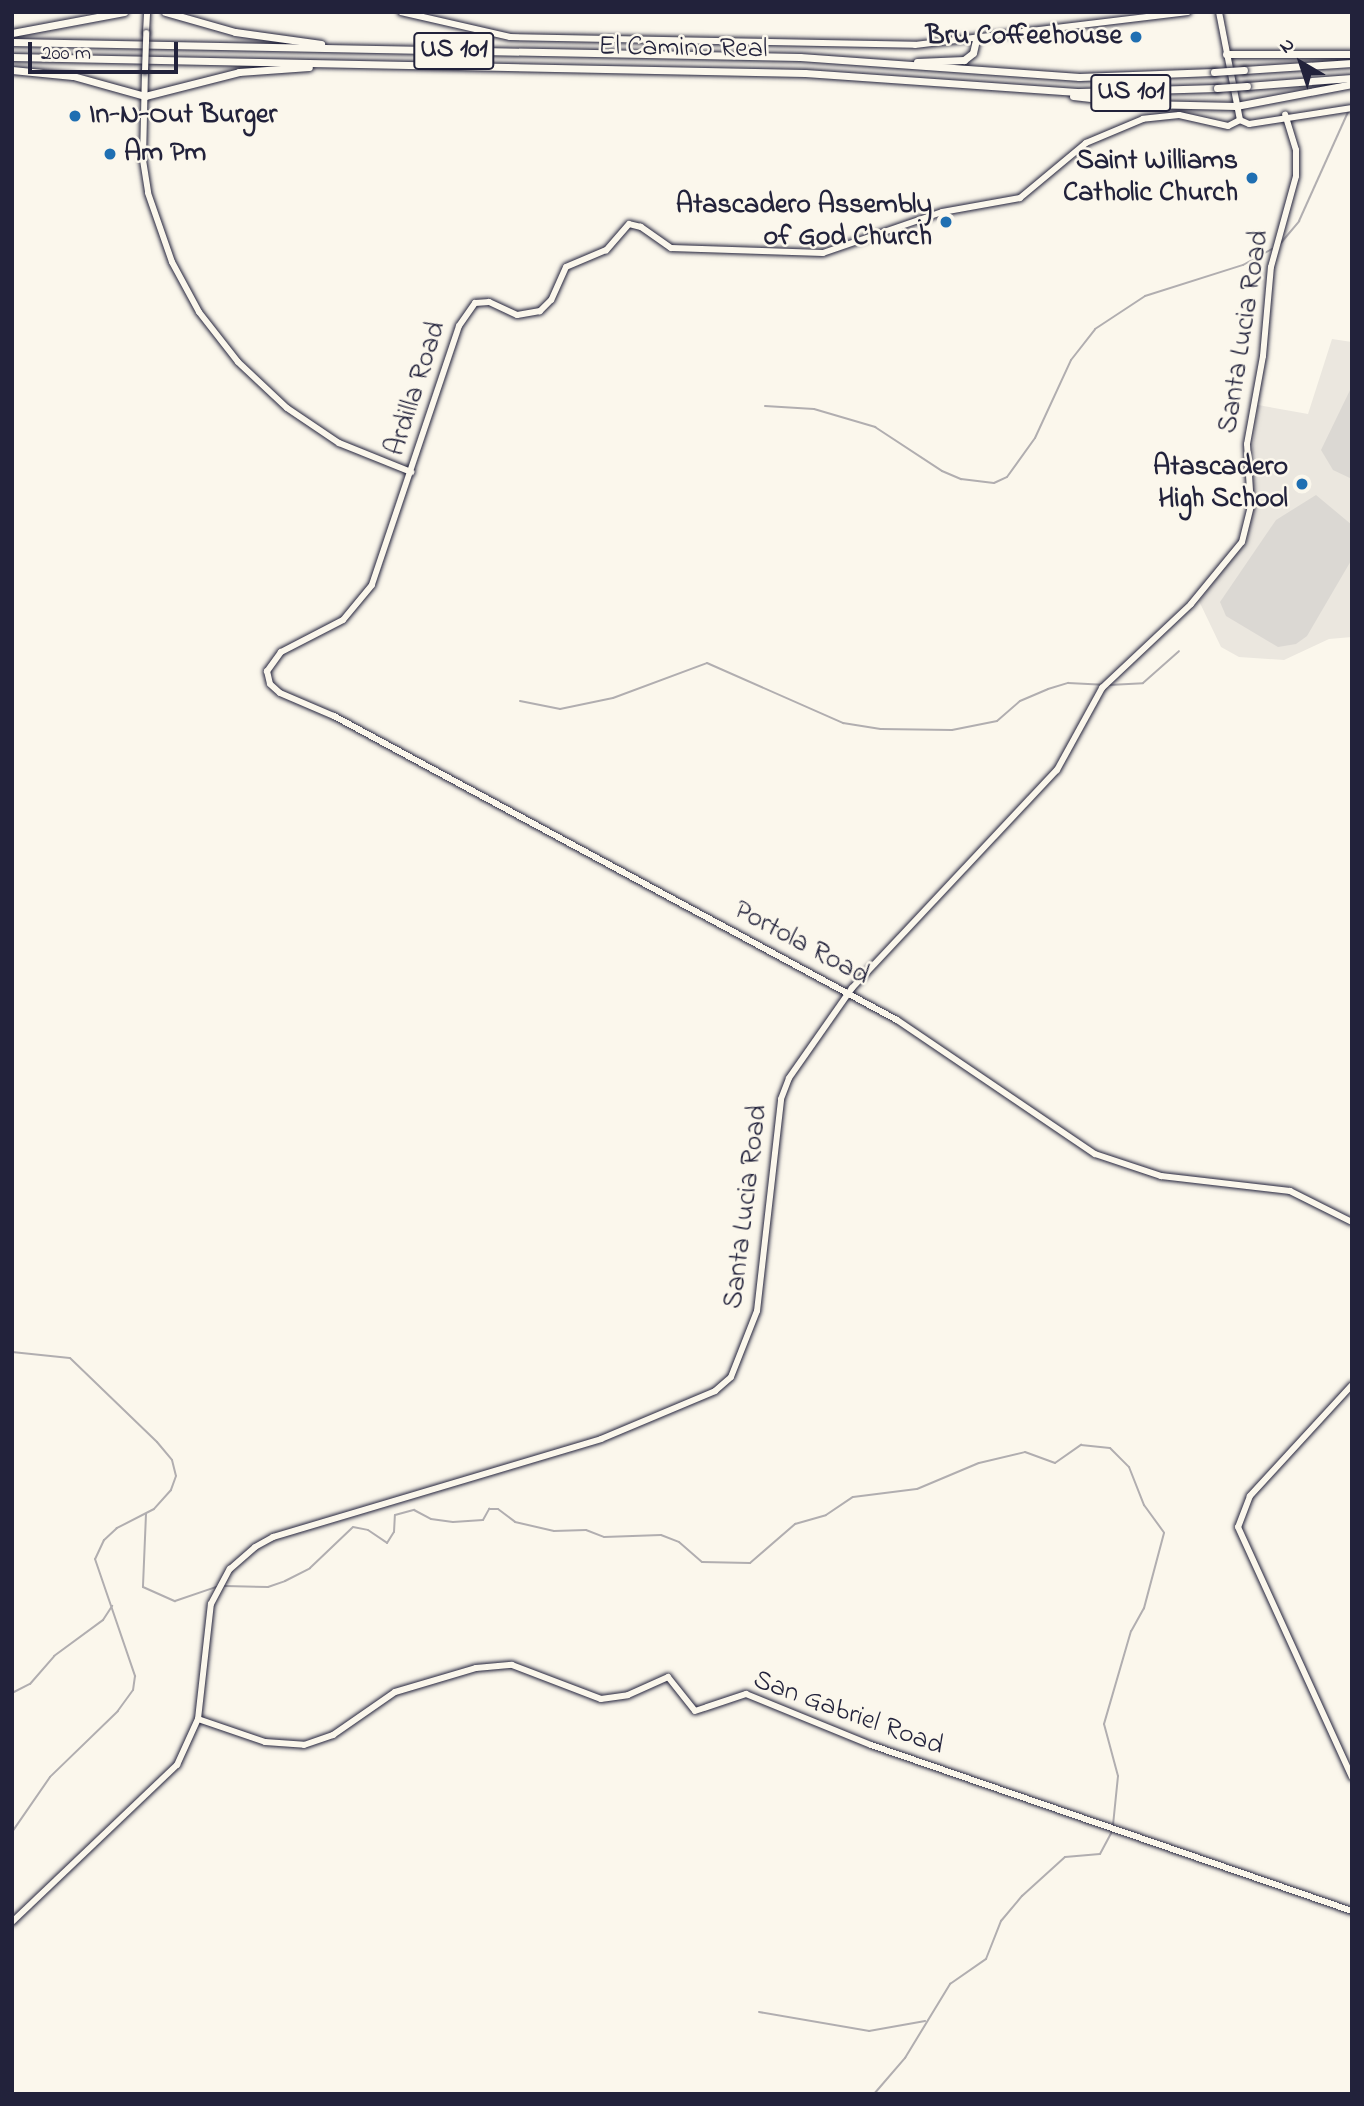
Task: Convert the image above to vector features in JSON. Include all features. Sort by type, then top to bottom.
[{"type":"highway","points":[[12,33],[124,12]]},
{"type":"highway","points":[[165,12],[236,32],[352,49]]},
{"type":"highway","points":[[912,64],[964,60],[973,53],[976,40]]},
{"type":"highway","name":"El Camino Real","points":[[12,42],[912,64],[1079,77],[1352,63]]},
{"type":"highway","points":[[1226,54],[1352,54]]},
{"type":"highway","name":"El Camino Real","points":[[12,57],[817,73],[1044,91],[1217,88],[1352,78]]},
{"type":"highway","points":[[12,70],[73,76],[145,96],[239,72],[343,64]]},
{"type":"highway","points":[[1044,91],[1102,101],[1236,106],[1352,85]]},
{"type":"street","points":[[146,12],[143,160],[150,203],[172,262],[212,330],[260,385],[311,426],[339,443],[411,472]]},
{"type":"street","name":"El Camino Real","points":[[401,12],[510,37],[915,45],[976,40],[1188,12]]},
{"type":"street","points":[[1219,12],[1240,120]]},
{"type":"street","name":"Ardilla Road","points":[[281,652],[334,626],[366,595],[469,307],[485,301],[517,315],[540,311],[551,300],[566,267],[607,250],[626,225],[641,227],[671,248],[823,253],[942,212],[1020,198],[1086,143],[1143,119],[1179,115],[1228,126],[1240,120],[1249,124],[1285,115],[1352,108]]},
{"type":"street","name":"Santa Lucia Road","points":[[12,1922],[157,1789],[185,1753],[198,1719],[211,1604],[230,1569],[256,1547],[274,1537],[601,1439],[724,1384],[737,1368],[757,1311],[782,1093],[849,992],[1057,770],[1099,691],[1191,604],[1242,541],[1250,514],[1247,444],[1261,366],[1271,267],[1296,176],[1296,150],[1285,115]]},
{"type":"street","name":"Portola Road","points":[[281,652],[267,671],[270,684],[280,694],[334,716],[849,992],[919,1033],[1095,1154],[1161,1176],[1290,1191],[1352,1222]]},
{"type":"street","points":[[1352,1385],[1250,1496],[1238,1527],[1352,1777]]},
{"type":"street","name":"San Gabriel Road","points":[[198,1719],[272,1744],[304,1745],[332,1735],[395,1692],[476,1668],[512,1665],[601,1699],[628,1695],[668,1677],[675,1681],[686,1706],[695,1711],[746,1694],[879,1748],[1352,1911]]},
{"type":"shaded area","name":"Atascadero High School","points":[[1332,339],[1352,342],[1352,637],[1329,639],[1284,660],[1239,657],[1221,647],[1199,601],[1247,541],[1254,504],[1251,464],[1258,405],[1308,414]]},
{"type":"shaded area","points":[[1352,386],[1352,479],[1333,470],[1321,450]]},
{"type":"shaded area","points":[[1316,495],[1352,525],[1352,559],[1307,636],[1296,644],[1278,647],[1226,616],[1220,602],[1276,520]]},
{"type":"waterway","points":[[1280,244],[1299,221],[1349,110]]},
{"type":"waterway","points":[[765,406],[814,409],[875,427],[942,471],[961,479],[994,483],[1007,477],[1035,438],[1071,360],[1095,329],[1145,296],[1243,265],[1272,249]]},
{"type":"waterway","points":[[1109,685],[1143,683],[1179,651]]},
{"type":"waterway","points":[[520,701],[560,709],[613,698],[707,663],[843,723],[881,729],[952,730],[997,721],[1020,701],[1068,683],[1103,685]]},
{"type":"waterway","points":[[12,1352],[70,1358],[157,1442],[172,1460],[176,1476],[171,1490],[154,1509],[117,1528],[104,1540],[95,1559],[135,1676],[133,1690],[118,1711],[50,1777],[12,1832]]},
{"type":"waterway","points":[[225,1586],[268,1587],[285,1581],[310,1568],[353,1527],[368,1530],[387,1543],[394,1532],[395,1515],[414,1510],[431,1519],[453,1522],[483,1520],[489,1509],[498,1509],[515,1522],[554,1531],[586,1530],[604,1537],[661,1535],[679,1542],[702,1562],[750,1563],[795,1524],[826,1515],[853,1497],[917,1489],[979,1463],[1025,1452],[1055,1463],[1081,1445],[1110,1448],[1129,1467],[1144,1505],[1164,1533],[1144,1608],[1131,1631],[1104,1724],[1118,1776],[1113,1825]]},
{"type":"waterway","points":[[146,1514],[143,1587],[175,1601],[219,1586]]},
{"type":"waterway","points":[[12,1693],[30,1684],[54,1656],[103,1620],[112,1606]]},
{"type":"waterway","points":[[874,2094],[905,2058],[950,1984],[986,1959],[1001,1921],[1022,1896],[1065,1857],[1100,1854],[1113,1830]]},
{"type":"waterway","points":[[759,2012],[869,2031],[925,2021]]},
{"type":"place","name":"Bru Coffeehouse","points":[[1136,37]]},
{"type":"place","name":"In-N-Out Burger","points":[[75,116]]},
{"type":"place","name":"Am Pm","points":[[110,154]]},
{"type":"place","name":"Saint Williams Catholic Church","points":[[1252,178]]},
{"type":"place","name":"Atascadero Assembly of God Church","points":[[946,222]]},
{"type":"place","name":"Atascadero High School","points":[[1302,484]]}]
